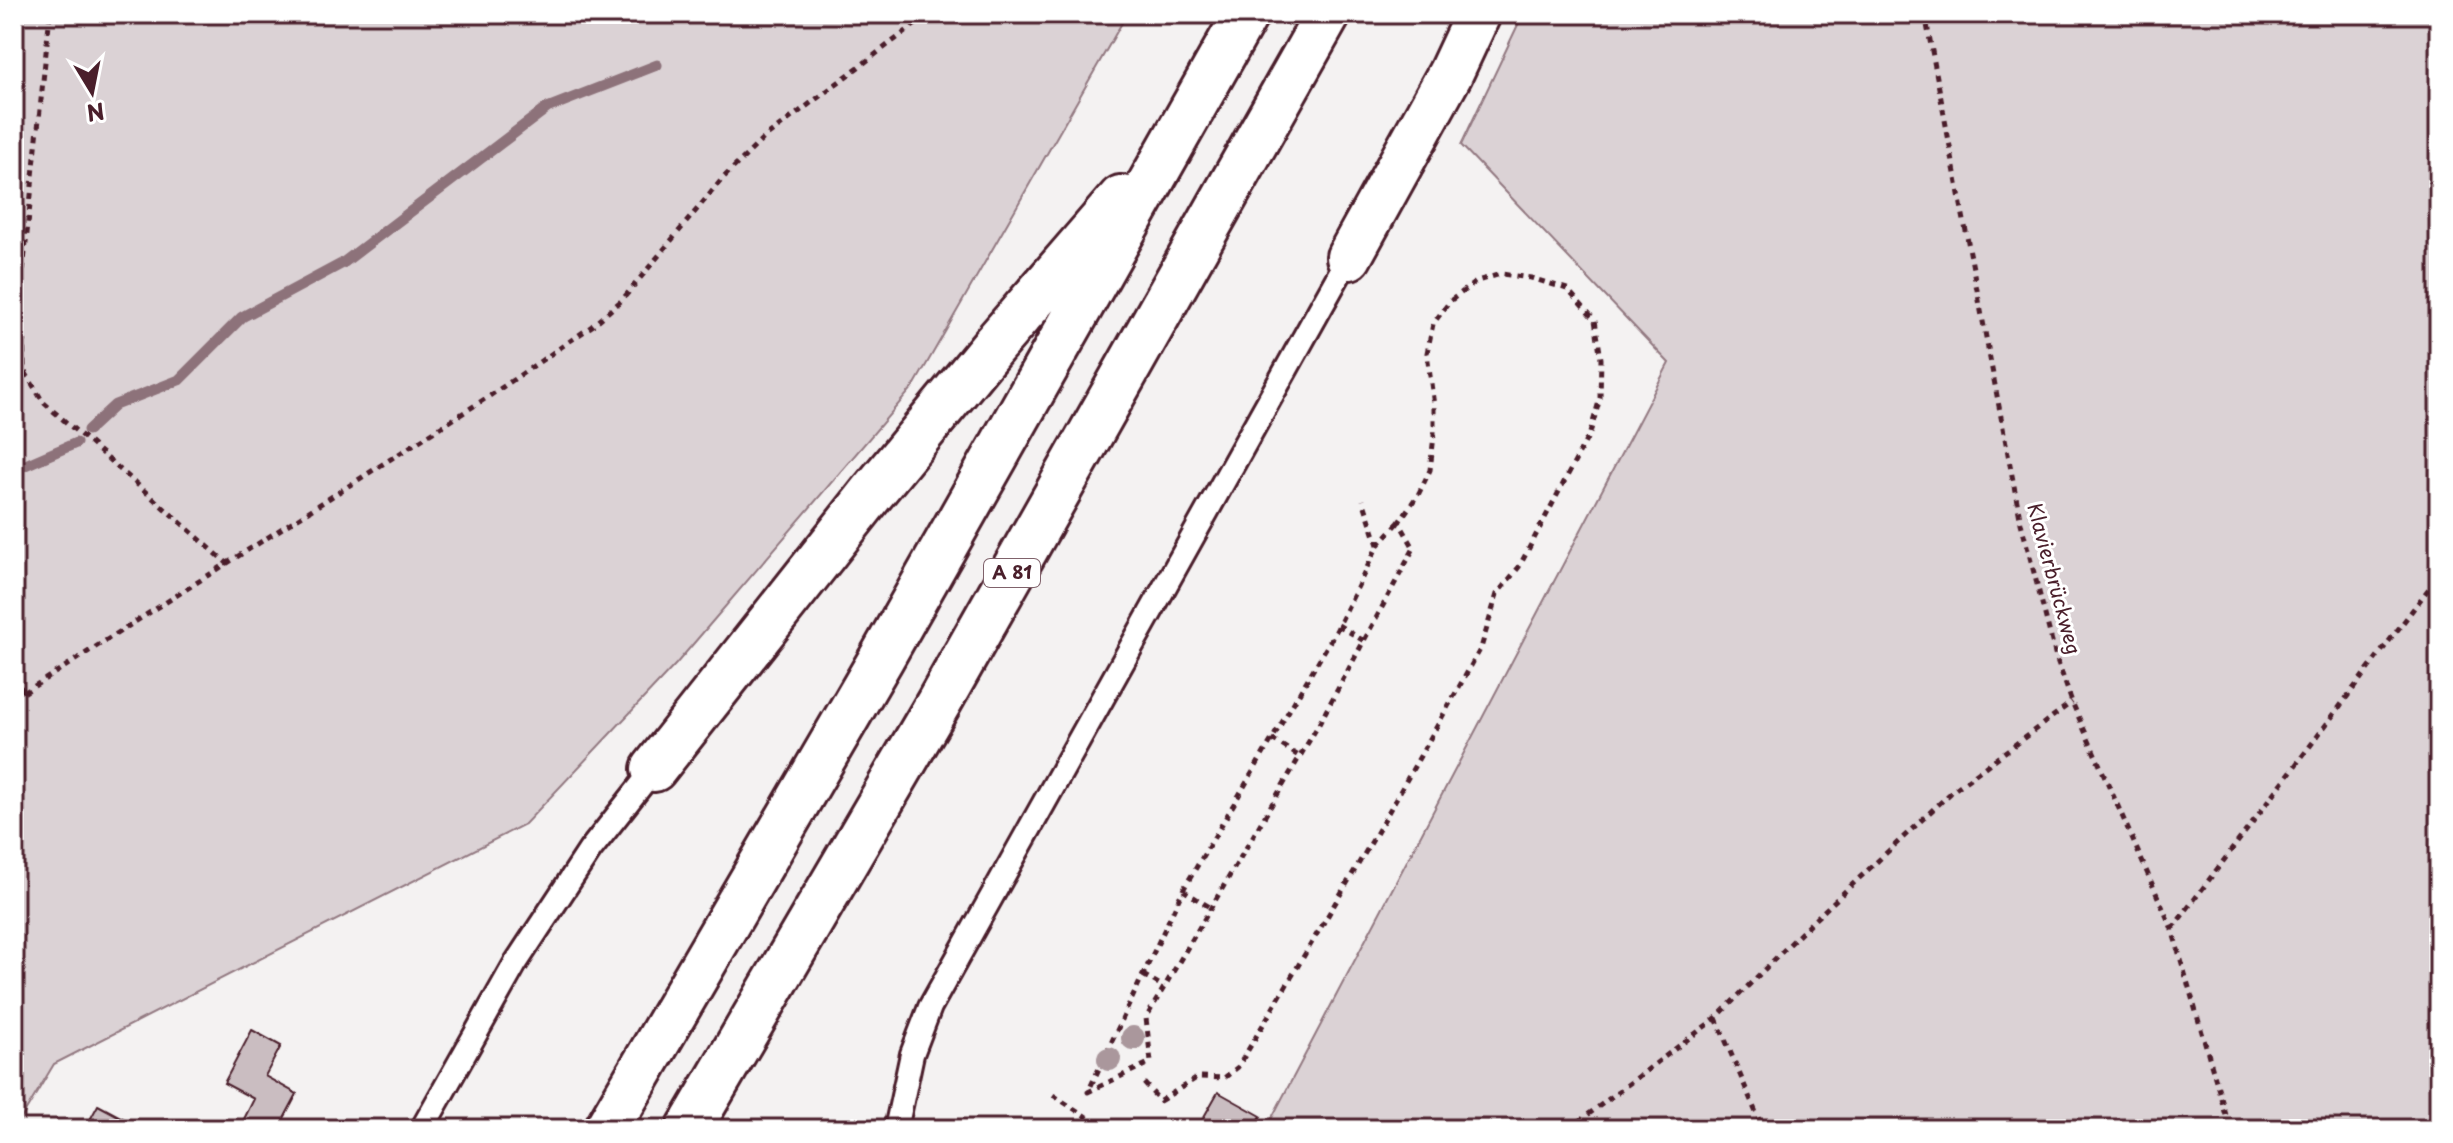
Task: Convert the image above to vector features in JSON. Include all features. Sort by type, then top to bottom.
[{"type":"highway","points":[[607,1129],[881,659],[1246,14]]},
{"type":"highway","name":"A 81","points":[[689,1129],[938,704],[1328,14]]},
{"type":"highway","points":[[1349,257],[1450,74],[1478,14]]},
{"type":"highway","points":[[654,769],[902,456],[1184,124]]},
{"type":"lane","points":[[896,1129],[912,1054],[930,1007],[1349,257]]},
{"type":"lane","points":[[422,1129],[515,964],[590,850],[654,769]]},
{"type":"path","points":[[50,14],[22,281],[24,370],[43,402],[228,564]]},
{"type":"path","points":[[14,699],[485,399],[592,326],[622,300],[723,178],[763,139],[929,14]]},
{"type":"path","name":"Klavierbrückweg","points":[[1925,14],[2021,523],[2056,657],[2072,702],[2172,929],[2230,1129]]},
{"type":"path","points":[[1144,1083],[1160,1101],[1198,1077],[1224,1078],[1238,1067],[1375,836],[1481,648],[1497,594],[1519,567],[1590,433],[1600,398],[1601,359],[1595,320],[1567,289],[1531,278],[1501,274],[1477,281],[1450,301],[1433,324],[1427,353],[1434,406],[1430,470],[1399,522],[1378,545],[1338,625],[1183,890],[1088,1092],[1151,1062],[1146,1018],[1300,757],[1414,548],[1399,522]]},
{"type":"path","points":[[1363,500],[1378,545]]},
{"type":"path","points":[[2172,929],[2439,575]]},
{"type":"path","points":[[1338,625],[1364,641]]},
{"type":"path","points":[[14,677],[24,692]]},
{"type":"path","points":[[1569,1129],[1716,1018],[1812,922],[1954,790],[2072,702]]},
{"type":"path","points":[[1272,739],[1300,757]]},
{"type":"path","points":[[1183,890],[1211,908]]},
{"type":"path","points":[[1143,975],[1164,987]]},
{"type":"path","points":[[1716,1018],[1763,1129]]},
{"type":"path","points":[[1053,1095],[1105,1129]]},
{"type":"shaded area","points":[[14,14],[1127,14],[914,386],[676,664],[525,824],[54,1064],[15,1129]]},
{"type":"shaded area","points":[[1523,14],[2439,14],[2439,1129],[1266,1129],[1669,363],[1461,145]]},
{"type":"building","points":[[252,1030],[281,1046],[265,1076],[297,1094],[280,1126],[286,1129],[239,1129],[254,1099],[224,1083]]},
{"type":"building","points":[[1218,1092],[1261,1116],[1253,1129],[1197,1129]]},
{"type":"building","points":[[98,1105],[128,1121],[123,1129],[85,1129]]},
{"type":"waterway","points":[[88,430],[115,405],[179,380],[242,317],[343,263],[547,108],[657,65]]},
{"type":"waterway","points":[[14,470],[76,443]]}]
